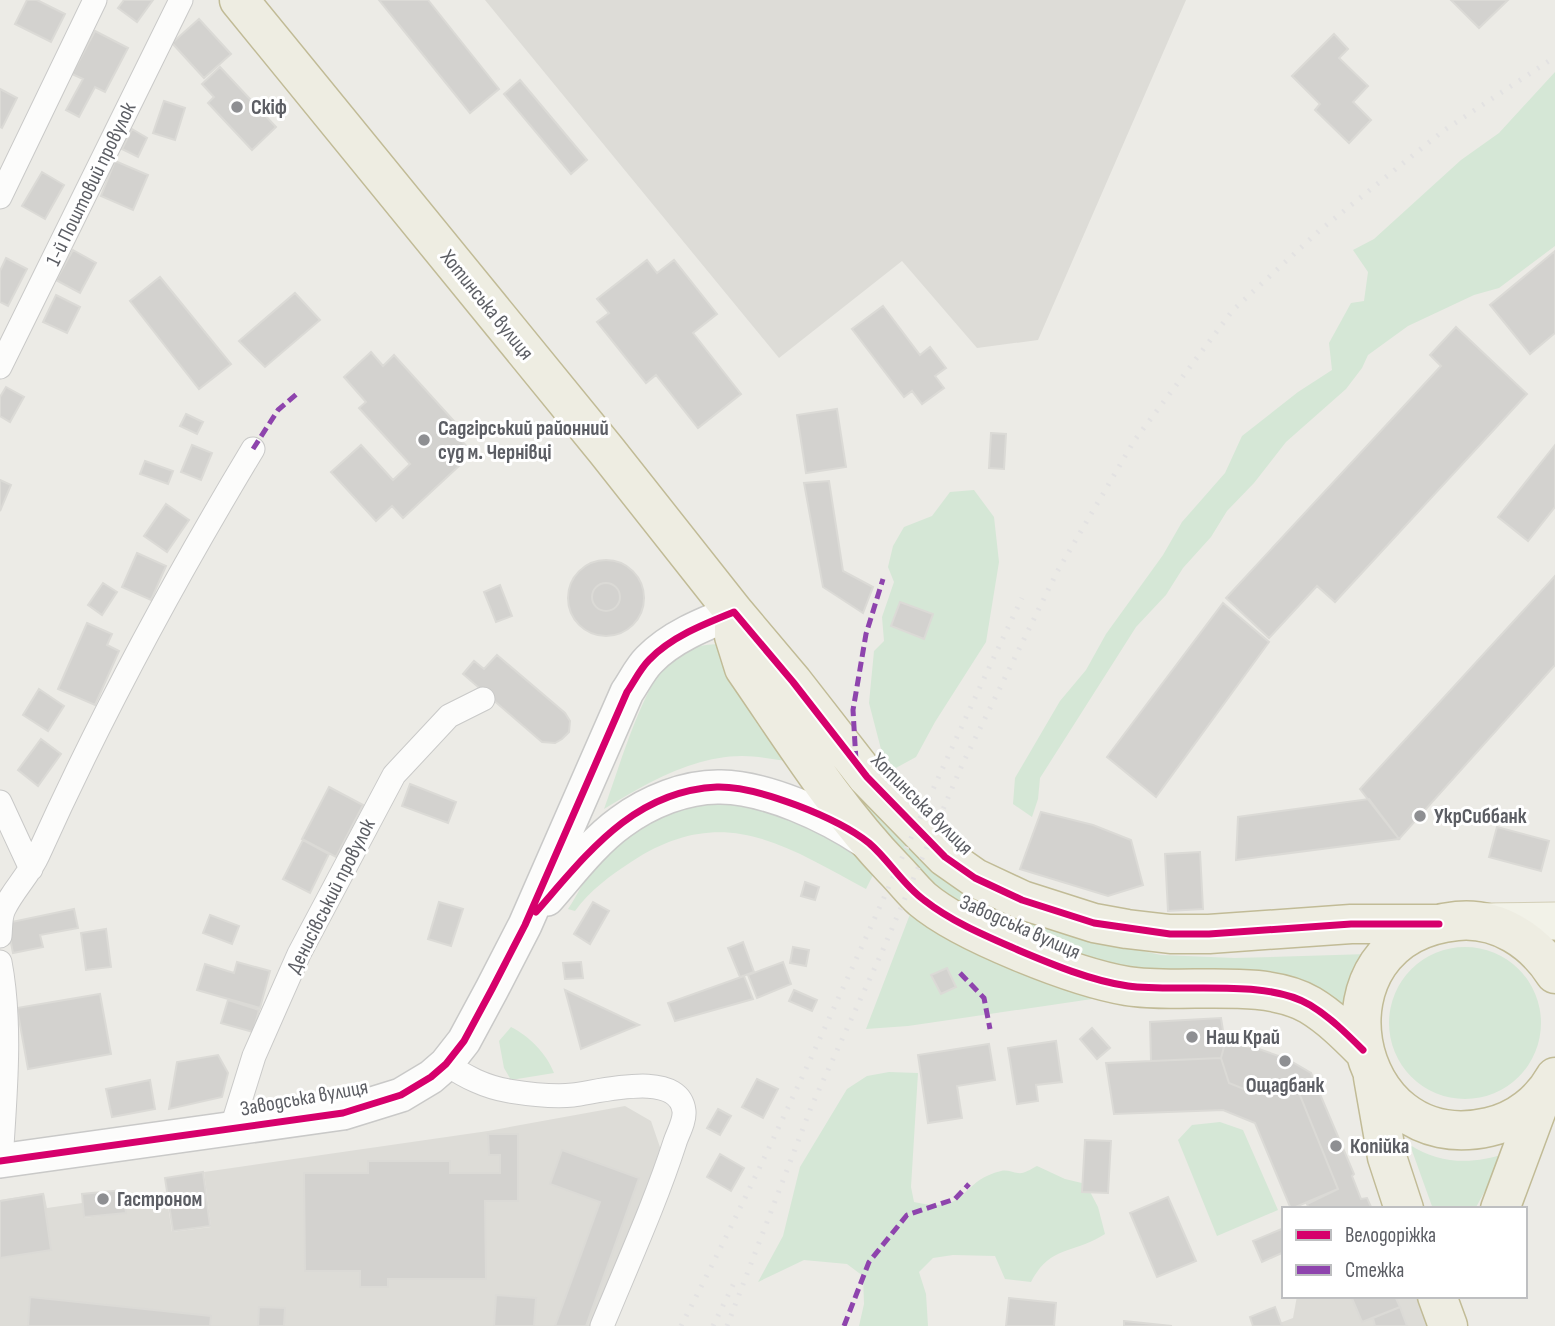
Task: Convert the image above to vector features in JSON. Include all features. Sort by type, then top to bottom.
[{"type":"highway","name":"Хотинська вулиця","points":[[239,0],[606,450],[867,777],[945,857],[975,878],[1022,900],[1094,923],[1170,934],[1351,924],[1482,922]]},
{"type":"highway","points":[[734,612],[734,636],[744,668],[870,844]]},
{"type":"highway","name":"Заводська вулиця","points":[[870,844],[923,900],[968,927],[1063,968],[1126,986],[1244,990],[1283,994],[1309,1004],[1333,1022],[1368,1063],[1396,1105],[1427,1123],[1462,1130],[1498,1125],[1529,1108],[1551,1084]]},
{"type":"highway","points":[[1482,922],[1512,932],[1525,940],[1537,950],[1555,974]]},
{"type":"highway","points":[[1403,1207],[1387,1157],[1360,1020],[1371,978],[1384,959],[1399,943],[1425,928],[1439,924]]},
{"type":"highway","points":[[1501,1207],[1551,1084]]},
{"type":"highway","points":[[1438,1298],[1448,1326]]},
{"type":"highway","points":[[1457,1326],[1464,1298]]},
{"type":"main road","name":"Заводська вулиця","points":[[0,1161],[343,1113],[371,1106],[416,1087],[446,1065],[475,1024],[524,925],[627,692],[648,661],[677,638],[734,612]]},
{"type":"main road","name":"Заводська вулиця","points":[[524,925],[600,840],[620,822],[671,796],[700,789],[721,787],[749,791],[789,803],[847,829],[870,844]]},
{"type":"main road","points":[[1482,922],[1555,921]]},
{"type":"street","points":[[0,197],[95,0]]},
{"type":"street","name":"1-й Поштовий провулок","points":[[0,367],[181,0]]},
{"type":"street","points":[[0,936],[3,911],[32,869],[113,699],[196,543],[253,449]]},
{"type":"street","name":"Денисівський провулок","points":[[231,1129],[254,1056],[299,954],[394,775],[449,716],[483,699]]},
{"type":"street","points":[[0,802],[32,869]]},
{"type":"street","points":[[0,962],[5,988],[5,1098],[0,1161]]},
{"type":"street","points":[[446,1065],[475,1082],[510,1091],[571,1095],[646,1086],[666,1090],[674,1094],[681,1103],[684,1115],[670,1157],[602,1326]]},
{"type":"shaded area","points":[[485,0],[1186,0],[1038,340],[977,348],[902,261],[779,358]]},
{"type":"shaded area","points":[[625,1106],[651,1121],[663,1156],[597,1326],[0,1326],[0,1200],[44,1193],[47,1208],[82,1203],[84,1218],[126,1213],[124,1197],[166,1193],[172,1232],[211,1227],[204,1172],[488,1131]]},
{"type":"shaded area","points":[[1297,1298],[1440,1298],[1450,1326],[1272,1326],[1293,1318]]},
{"type":"green space","points":[[1555,72],[1555,246],[1499,288],[1474,295],[1408,326],[1368,355],[1346,389],[1286,442],[1254,483],[1227,511],[1211,537],[1183,568],[1166,595],[1136,627],[1040,778],[1038,799],[1032,817],[1013,804],[1015,778],[1060,701],[1086,670],[1106,634],[1163,555],[1182,522],[1225,473],[1242,436],[1298,392],[1332,370],[1329,343],[1351,303],[1364,301],[1368,272],[1353,250],[1374,239],[1461,160],[1499,133]]},
{"type":"green space","points":[[974,490],[994,517],[999,562],[986,642],[916,757],[894,769],[882,753],[869,703],[874,651],[884,641],[882,617],[894,582],[888,567],[893,546],[904,527],[932,516],[950,492]]},
{"type":"green space","points":[[718,644],[786,761],[742,756],[706,761],[653,781],[604,809],[640,711],[658,675],[678,653],[698,646]]},
{"type":"green space","points":[[848,768],[1083,938],[1161,955],[1235,958],[1368,954],[1346,993],[1344,1007],[1156,974],[1077,956],[1010,932],[920,878],[834,780]]},
{"type":"green space","points":[[707,801],[745,804],[780,814],[830,839],[876,869],[866,889],[807,857],[752,836],[723,832],[694,835],[664,844],[631,862],[594,890],[575,911],[568,909],[594,867],[618,844],[646,825]]},
{"type":"green space","points":[[912,909],[1089,995],[1092,999],[908,1026],[866,1029]]},
{"type":"green space","points":[[1465,947],[1494,952],[1519,969],[1536,994],[1541,1023],[1536,1052],[1519,1077],[1494,1094],[1465,1099],[1436,1094],[1411,1077],[1394,1052],[1389,1023],[1394,994],[1411,969],[1436,952]]},
{"type":"green space","points":[[511,1027],[537,1046],[554,1073],[511,1080],[504,1068],[499,1041]]},
{"type":"green space","points":[[889,1072],[918,1073],[911,1187],[914,1202],[945,1204],[955,1201],[987,1176],[1004,1171],[1022,1173],[1037,1166],[1065,1179],[1086,1184],[1098,1207],[1105,1234],[1055,1256],[1038,1270],[1031,1282],[1005,1279],[995,1256],[953,1255],[933,1258],[919,1272],[926,1294],[928,1326],[859,1326],[864,1304],[863,1276],[847,1264],[804,1260],[758,1282],[783,1236],[800,1167],[847,1089],[867,1076]]},
{"type":"green space","points":[[1220,1122],[1243,1130],[1278,1210],[1217,1236],[1178,1140],[1192,1125]]},
{"type":"green space","points":[[1410,1145],[1433,1156],[1457,1161],[1506,1153],[1476,1207],[1432,1207]]},
{"type":"building","points":[[27,0],[37,0],[65,14],[51,42],[15,24]]},
{"type":"building","points":[[124,0],[153,0],[137,22],[118,8]]},
{"type":"building","points":[[379,0],[428,0],[499,89],[470,113]]},
{"type":"building","points":[[1451,0],[1508,0],[1479,28]]},
{"type":"building","points":[[199,19],[231,54],[204,78],[172,43]]},
{"type":"building","points":[[95,31],[128,48],[105,92],[95,87],[79,117],[66,110],[83,79],[72,74]]},
{"type":"building","points":[[1334,34],[1348,49],[1339,58],[1368,86],[1353,102],[1371,120],[1349,143],[1315,110],[1320,104],[1292,76]]},
{"type":"building","points":[[220,67],[276,127],[252,150],[208,103],[214,97],[202,84]]},
{"type":"building","points":[[520,80],[587,160],[571,174],[504,94]]},
{"type":"building","points":[[0,89],[17,98],[2,128],[0,127]]},
{"type":"building","points":[[164,101],[185,108],[175,140],[153,133]]},
{"type":"building","points":[[132,129],[147,138],[138,157],[122,149]]},
{"type":"building","points":[[115,161],[148,175],[133,210],[101,196]]},
{"type":"building","points":[[42,172],[64,185],[45,219],[22,206]]},
{"type":"building","points":[[73,250],[96,263],[80,293],[56,280]]},
{"type":"building","points":[[1555,251],[1555,333],[1530,354],[1490,305]]},
{"type":"building","points":[[6,258],[27,269],[8,306],[0,302],[0,271]]},
{"type":"building","points":[[647,260],[657,273],[674,260],[717,314],[693,333],[741,394],[698,428],[656,375],[646,383],[597,322],[609,313],[597,299]]},
{"type":"building","points":[[160,277],[231,364],[199,389],[130,301]]},
{"type":"building","points":[[295,293],[320,320],[265,367],[239,341]]},
{"type":"building","points":[[56,295],[80,307],[67,333],[43,322]]},
{"type":"building","points":[[883,306],[920,355],[930,347],[946,368],[935,376],[944,388],[922,404],[912,391],[904,397],[852,329]]},
{"type":"building","points":[[1456,327],[1527,394],[1335,602],[1317,586],[1269,638],[1226,598],[1441,366],[1430,355]]},
{"type":"building","name":"Садгірський районний суд м. Чернівці","points":[[371,352],[383,366],[394,355],[462,430],[456,435],[473,453],[403,518],[392,506],[376,521],[331,472],[361,445],[393,480],[410,464],[359,408],[366,402],[344,377]]},
{"type":"building","points":[[6,387],[24,397],[10,422],[0,416],[0,397]]},
{"type":"building","points":[[837,409],[846,467],[806,473],[797,415]]},
{"type":"building","points":[[186,414],[203,422],[197,434],[180,426]]},
{"type":"building","points":[[991,433],[1006,434],[1004,469],[989,468]]},
{"type":"building","points":[[192,445],[212,453],[201,480],[181,472]]},
{"type":"building","points":[[1555,445],[1555,507],[1528,541],[1498,517]]},
{"type":"building","points":[[145,461],[173,471],[168,484],[140,474]]},
{"type":"building","points":[[0,480],[11,485],[0,511]]},
{"type":"building","points":[[829,481],[843,571],[873,587],[863,613],[823,587],[804,483]]},
{"type":"building","points":[[166,504],[189,520],[167,552],[144,536]]},
{"type":"building","points":[[137,553],[166,566],[151,600],[122,587]]},
{"type":"building","points":[[606,560],[621,563],[633,571],[641,583],[644,598],[641,613],[633,625],[621,633],[606,636],[591,633],[579,625],[571,613],[568,598],[571,583],[579,571],[591,563]]},
{"type":"building","points":[[1555,576],[1555,665],[1399,839],[1360,789]]},
{"type":"building","points":[[103,583],[117,592],[102,615],[88,605]]},
{"type":"building","points":[[606,583],[616,587],[620,597],[616,607],[606,611],[596,607],[592,597],[596,587]]},
{"type":"building","points":[[500,585],[512,616],[496,622],[484,592]]},
{"type":"building","points":[[900,602],[933,614],[924,639],[891,626]]},
{"type":"building","points":[[1223,603],[1269,642],[1156,797],[1107,757]]},
{"type":"building","points":[[87,623],[112,634],[107,645],[119,651],[95,705],[58,689]]},
{"type":"building","points":[[497,655],[565,713],[570,721],[569,732],[562,739],[555,743],[542,742],[463,674],[474,661],[484,669]]},
{"type":"building","points":[[39,689],[64,706],[48,731],[23,715]]},
{"type":"building","points":[[41,739],[61,754],[38,786],[18,770]]},
{"type":"building","points":[[410,784],[456,802],[448,823],[402,806]]},
{"type":"building","points":[[329,787],[363,805],[336,857],[302,839]]},
{"type":"building","points":[[1369,799],[1399,839],[1236,860],[1238,817]]},
{"type":"building","points":[[1041,812],[1093,825],[1131,840],[1143,885],[1108,896],[1020,869]]},
{"type":"building","points":[[1497,827],[1549,841],[1541,871],[1489,857]]},
{"type":"building","points":[[303,840],[329,854],[310,893],[283,879]]},
{"type":"building","points":[[1200,852],[1203,909],[1168,911],[1165,854]]},
{"type":"building","points":[[805,882],[819,887],[815,900],[801,896]]},
{"type":"building","points":[[439,902],[463,909],[451,946],[428,939]]},
{"type":"building","points":[[593,902],[609,911],[590,944],[574,934]]},
{"type":"building","points":[[74,909],[78,928],[40,935],[43,947],[13,953],[7,923]]},
{"type":"building","points":[[210,915],[239,926],[232,944],[203,933]]},
{"type":"building","points":[[106,929],[111,967],[86,970],[81,933]]},
{"type":"building","points":[[743,942],[754,972],[740,977],[728,948]]},
{"type":"building","points":[[793,947],[809,950],[806,966],[790,963]]},
{"type":"building","points":[[237,962],[270,971],[260,1008],[197,990],[205,964],[234,973]]},
{"type":"building","points":[[581,962],[583,978],[565,979],[563,963]]},
{"type":"building","points":[[783,962],[791,984],[757,998],[748,975]]},
{"type":"building","points":[[947,968],[956,987],[941,994],[931,975]]},
{"type":"building","points":[[744,976],[753,999],[675,1021],[668,1003]]},
{"type":"building","points":[[565,990],[639,1025],[581,1049]]},
{"type":"building","points":[[794,990],[817,1000],[812,1011],[789,1001]]},
{"type":"building","points":[[100,994],[111,1054],[28,1069],[17,1008]]},
{"type":"building","points":[[228,1000],[259,1010],[253,1032],[221,1023]]},
{"type":"building","points":[[1221,1018],[1225,1043],[1221,1058],[1151,1061],[1150,1022]]},
{"type":"building","points":[[1092,1028],[1110,1048],[1097,1059],[1080,1039]]},
{"type":"building","points":[[1056,1041],[1062,1082],[1036,1085],[1038,1101],[1017,1104],[1008,1048]]},
{"type":"building","points":[[1225,1043],[1256,1048],[1287,1059],[1311,1073],[1354,1174],[1352,1176],[1361,1199],[1367,1198],[1371,1207],[1308,1207],[1307,1204],[1338,1189],[1293,1078],[1256,1094],[1229,1083],[1221,1058]]},
{"type":"building","points":[[989,1044],[995,1080],[957,1086],[962,1118],[928,1123],[918,1055]]},
{"type":"building","points":[[218,1055],[228,1073],[222,1097],[169,1109],[177,1062]]},
{"type":"building","points":[[1221,1058],[1229,1083],[1256,1094],[1293,1078],[1338,1189],[1290,1207],[1255,1123],[1223,1110],[1114,1114],[1106,1063]]},
{"type":"building","points":[[757,1079],[778,1089],[763,1118],[742,1107]]},
{"type":"building","points":[[150,1080],[155,1109],[112,1117],[106,1089]]},
{"type":"building","points":[[718,1109],[731,1116],[720,1135],[707,1128]]},
{"type":"building","points":[[488,1134],[518,1134],[518,1201],[485,1201],[486,1279],[388,1279],[388,1287],[360,1287],[360,1271],[305,1271],[304,1173],[368,1173],[368,1161],[450,1161],[450,1173],[500,1173],[500,1155],[489,1155]]},
{"type":"building","points":[[1085,1140],[1111,1141],[1108,1193],[1082,1192]]},
{"type":"building","points":[[562,1150],[639,1178],[586,1326],[555,1326],[600,1202],[550,1184]]},
{"type":"building","points":[[720,1154],[744,1168],[731,1191],[707,1177]]},
{"type":"building","points":[[203,1172],[210,1226],[173,1231],[165,1178]]},
{"type":"building","points":[[123,1190],[126,1213],[84,1217],[82,1194]]},
{"type":"building","points":[[43,1194],[51,1250],[0,1258],[0,1201]]},
{"type":"building","points":[[1168,1197],[1196,1261],[1157,1277],[1130,1213]]},
{"type":"building","points":[[1282,1229],[1282,1253],[1262,1262],[1253,1241]]},
{"type":"building","points":[[496,1295],[536,1298],[534,1326],[494,1326]]},
{"type":"building","points":[[30,1297],[211,1316],[210,1326],[28,1326]]},
{"type":"building","points":[[1009,1298],[1056,1303],[1054,1326],[1006,1326]]},
{"type":"building","points":[[1352,1298],[1396,1298],[1400,1307],[1362,1322]]},
{"type":"building","points":[[259,1307],[285,1308],[284,1326],[258,1326]]},
{"type":"building","points":[[1275,1307],[1282,1326],[1253,1326],[1250,1317]]},
{"type":"building","points":[[1400,1307],[1407,1326],[1375,1326],[1373,1318]]},
{"type":"building","points":[[1124,1321],[1172,1326],[1124,1326]]},
{"type":"railway","points":[[727,1326],[812,1105],[882,952],[962,765],[1057,572],[1134,441],[1233,310],[1319,231],[1443,131],[1555,57]]},
{"type":"railway","points":[[681,1326],[770,1146],[1022,598]]},
{"type":"railway","points":[[713,1326],[734,1283]]},
{"type":"marked path","points":[[253,449],[278,410],[299,392]]},
{"type":"marked path","points":[[856,761],[853,710],[866,634],[883,579]]},
{"type":"marked path","points":[[960,973],[984,998],[990,1029]]},
{"type":"marked path","points":[[844,1326],[869,1262],[907,1215],[955,1199],[969,1184]]},
{"type":"cycle path","points":[[0,1161],[343,1113],[401,1095],[431,1077],[446,1064],[464,1041],[525,925],[627,692],[640,671],[658,652],[678,638],[734,612],[867,777],[945,857],[975,878],[1022,900],[1094,923],[1170,934],[1209,934],[1351,924],[1439,924]]},
{"type":"cycle path","points":[[536,912],[594,848],[636,813],[660,800],[687,791],[734,788],[797,805],[855,833],[869,843],[916,894],[935,908],[970,928],[1031,955],[1114,984],[1149,988],[1247,989],[1291,997],[1324,1015],[1363,1050]]},
{"type":"place","name":"Скіф","points":[[237,107]]},
{"type":"place","name":"Садгірський районний суд м. Чернівці","points":[[424,440]]},
{"type":"place","name":"УкрСиббанк","points":[[1420,816]]},
{"type":"place","name":"Наш Край","points":[[1192,1037]]},
{"type":"place","name":"Ощадбанк","points":[[1285,1061]]},
{"type":"place","name":"Копійка","points":[[1336,1146]]},
{"type":"place","name":"Гастроном","points":[[103,1199]]}]
